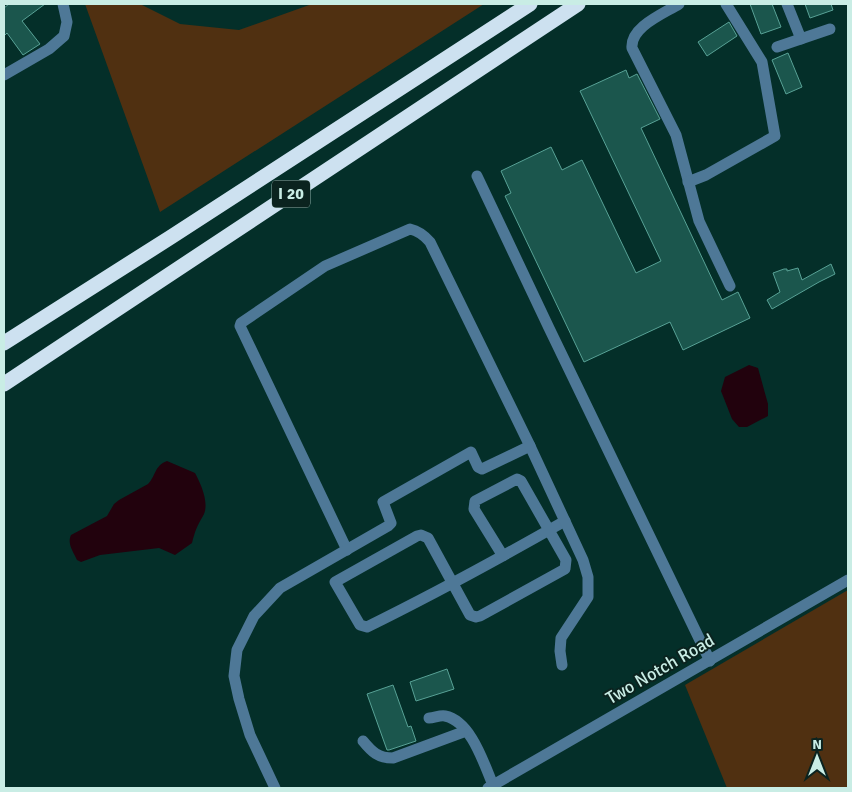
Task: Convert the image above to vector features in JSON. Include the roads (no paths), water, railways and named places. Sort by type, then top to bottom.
[{"type":"highway","name":"I 20","points":[[4,343],[530,4]]},
{"type":"highway","name":"I 20","points":[[4,384],[578,4]]},
{"type":"street","points":[[4,75],[49,49],[64,36],[66,22],[63,4]]},
{"type":"street","points":[[679,4],[655,18],[636,33],[632,48],[676,134],[699,221],[730,286]]},
{"type":"street","points":[[688,182],[706,175],[775,136],[762,62],[726,4]]},
{"type":"street","points":[[787,4],[801,39]]},
{"type":"street","points":[[776,47],[830,29]]},
{"type":"street","points":[[477,176],[710,661]]},
{"type":"street","points":[[347,550],[240,326],[242,322],[325,266],[410,229],[418,231],[430,242],[530,446],[583,560],[588,576],[588,597],[561,638],[562,665]]},
{"type":"street","points":[[275,788],[250,735],[234,676],[237,650],[254,616],[280,588],[388,526],[391,523],[390,519],[382,502],[471,452],[478,467],[485,469],[530,446]]},
{"type":"street","points":[[335,582],[421,535],[428,538],[470,615],[476,617],[565,569],[566,560],[520,481],[517,479],[475,501],[474,509],[503,556]]},
{"type":"street","points":[[324,563],[360,625],[368,627],[454,584],[565,521]]},
{"type":"street","name":"Two Notch Road","points":[[491,787],[848,580]]},
{"type":"street","points":[[429,718],[444,716],[460,723],[474,743],[491,787]]},
{"type":"street","points":[[363,741],[373,753],[382,758],[393,758],[466,731]]}]
